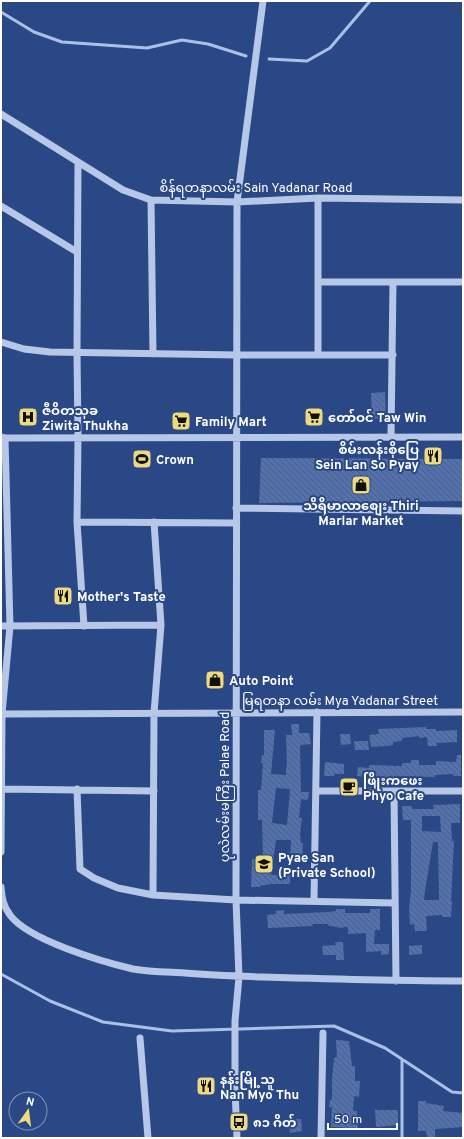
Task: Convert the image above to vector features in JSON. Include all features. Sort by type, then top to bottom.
[{"type":"street","name":"ပုလဲလမ်းမကြီး Palae Road","points":[[237,1138],[235,1089],[236,1021],[239,977],[236,900],[236,202],[263,1]]},
{"type":"street","name":"စိန်ရတနာလမ်း Sain Yadanar Road","points":[[1,114],[123,190],[151,200],[236,202],[318,198],[463,200]]},
{"type":"street","points":[[78,162],[76,352],[78,438],[77,522],[84,626]]},
{"type":"street","points":[[318,198],[318,355]]},
{"type":"street","points":[[151,200],[153,354]]},
{"type":"street","points":[[1,206],[77,252]]},
{"type":"street","points":[[319,282],[463,282]]},
{"type":"street","points":[[391,437],[393,282]]},
{"type":"street","points":[[1,342],[24,349],[50,352],[237,355],[393,354]]},
{"type":"street","points":[[1,852],[2,714],[10,626],[3,438],[463,437]]},
{"type":"street","points":[[236,508],[463,511]]},
{"type":"street","points":[[77,522],[236,523]]},
{"type":"street","points":[[153,896],[154,713],[161,625],[154,522]]},
{"type":"street","points":[[1,626],[161,625]]},
{"type":"street","points":[[314,901],[317,712]]},
{"type":"street","name":"မြရတနာ လမ်း Mya Yadanar Street","points":[[2,714],[463,712]]},
{"type":"street","points":[[2,789],[154,791]]},
{"type":"street","points":[[77,789],[80,869],[94,878],[118,888],[153,896],[236,900],[395,903]]},
{"type":"street","points":[[316,791],[463,791]]},
{"type":"street","points":[[394,791],[396,981]]},
{"type":"street","points":[[1,887],[3,904],[15,922],[31,933],[72,951],[134,969],[239,977],[396,981],[463,980]]},
{"type":"street","points":[[321,1138],[323,1033]]},
{"type":"street","points":[[140,1038],[148,1138]]},
{"type":"building","points":[[385,392],[386,418],[372,419],[371,393]]},
{"type":"building","name":"သိရိမာလာစျေး Thiri Marlar Market","points":[[261,458],[463,459],[462,501],[259,503]]},
{"type":"building","points":[[291,724],[299,724],[299,733],[309,733],[311,744],[301,745],[300,747],[301,792],[309,792],[308,800],[301,799],[299,818],[302,818],[300,834],[301,843],[303,843],[302,860],[290,860],[291,840],[276,840],[271,875],[290,875],[290,884],[271,884],[260,887],[251,887],[252,859],[263,860],[262,820],[258,820],[258,790],[261,790],[263,763],[261,763],[262,755],[264,755],[264,730],[275,730],[271,774],[286,775],[286,735],[292,735]],"holes":[[[276,788],[290,789],[287,825],[272,823]]]},
{"type":"building","points":[[426,727],[426,729],[436,729],[436,731],[457,730],[457,742],[436,743],[437,746],[428,746],[427,737],[419,738],[419,736],[402,738],[402,741],[393,742],[393,745],[371,747],[369,735],[379,734],[378,729]]},
{"type":"building","points":[[340,734],[350,734],[351,744],[341,745]]},
{"type":"building","points":[[354,741],[368,741],[369,750],[355,750]]},
{"type":"building","points":[[457,755],[461,755],[461,776],[453,776],[454,774],[435,775],[435,777],[394,776],[394,778],[375,778],[357,776],[358,767],[369,768],[369,765],[402,766],[402,763],[411,763],[411,760],[419,760],[419,765],[436,765],[436,761],[456,762]]},
{"type":"building","points":[[325,762],[344,764],[344,774],[324,776]]},
{"type":"building","points":[[460,804],[460,823],[451,823],[452,841],[454,841],[451,917],[442,917],[442,915],[426,916],[427,931],[415,931],[414,924],[410,925],[409,909],[411,891],[411,820],[403,820],[402,806],[412,806],[412,809],[434,809],[433,805]],"holes":[[[422,816],[440,816],[441,832],[422,831]],[[433,842],[438,842],[439,900],[424,900]]]},
{"type":"building","points":[[336,909],[345,909],[345,913],[370,913],[370,909],[380,909],[380,930],[375,930],[374,944],[389,944],[389,954],[381,955],[381,951],[366,952],[366,933],[348,934],[348,927],[338,928],[329,926],[328,924],[312,924],[313,926],[268,928],[267,915],[276,914],[275,911],[284,910],[284,914],[328,912],[336,911]]},
{"type":"building","points":[[335,942],[343,942],[344,960],[336,960],[336,955],[323,955],[322,946],[336,945]]},
{"type":"building","points":[[422,945],[422,954],[409,955],[409,946]]},
{"type":"building","points":[[336,1040],[349,1041],[352,1066],[355,1066],[355,1081],[360,1081],[359,1097],[354,1096],[353,1111],[357,1111],[358,1128],[331,1127],[332,1107],[329,1107],[330,1100],[332,1100],[334,1058],[337,1057]]},
{"type":"building","points":[[418,1101],[426,1101],[426,1103],[444,1106],[443,1111],[463,1113],[463,1127],[435,1129],[435,1137],[427,1137],[426,1131],[418,1131]]},
{"type":"building","points":[[375,1110],[398,1110],[398,1125],[376,1127]]},
{"type":"building","points":[[288,1119],[301,1119],[302,1131],[290,1133]]},
{"type":"waterway","points":[[269,59],[307,61],[330,48],[370,1]]},
{"type":"waterway","points":[[1,12],[34,32],[62,42],[147,48],[182,40],[208,44],[246,56]]},
{"type":"waterway","points":[[1,974],[50,1001],[103,1022],[172,1031],[334,1026],[385,1048],[452,1092],[463,1093]]},
{"type":"waterway","points":[[402,1059],[402,1138]]},
{"type":"place","name":"ဇီဝိတသုခ Ziwita Thukha","points":[[28,417]]},
{"type":"place","name":"တော်ဝင် Taw Win","points":[[314,417]]},
{"type":"place","name":"Family Mart","points":[[181,421]]},
{"type":"place","name":"စိမ်းလန်းစိုပြေ Sein Lan So Pyay","points":[[433,456]]},
{"type":"place","name":"Crown","points":[[142,459]]},
{"type":"place","name":"သိရိမာလာစျေး Thiri Marlar Market","points":[[361,485]]},
{"type":"place","name":"Mother's Taste","points":[[63,596]]},
{"type":"place","name":"Auto Point","points":[[215,680]]},
{"type":"place","name":"ဖြိုးကဖေး Phyo Cafe","points":[[349,787]]},
{"type":"place","name":"Pyae San (Private School)","points":[[264,864]]},
{"type":"place","name":"နန်းမြို့သူ Nan Myo Thu","points":[[206,1086]]},
{"type":"place","name":"၈၁ ဂိတ်","points":[[239,1122]]}]
